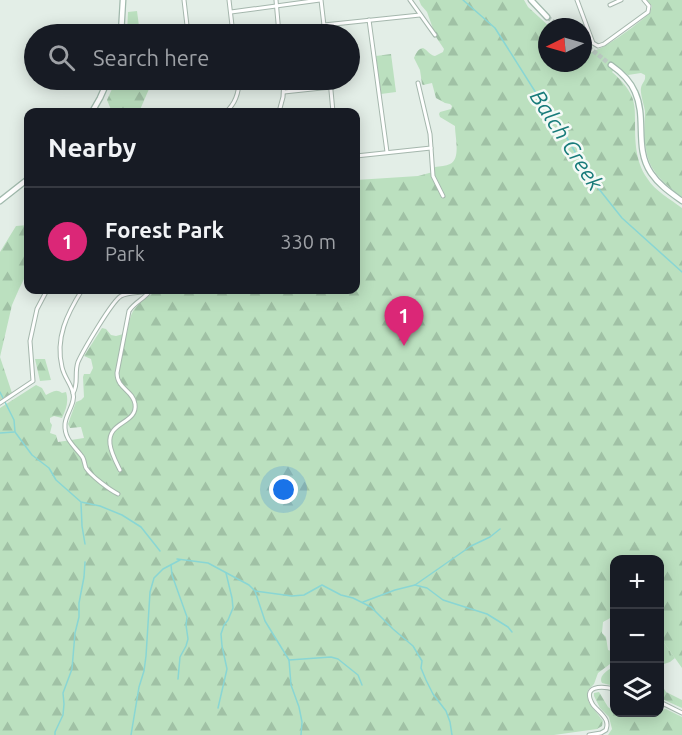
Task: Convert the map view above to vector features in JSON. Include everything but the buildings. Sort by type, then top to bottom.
[{"type":"main road","points":[[121,24],[123,0]]},
{"type":"main road","points":[[531,0],[547,17]]},
{"type":"main road","points":[[611,65],[625,77],[637,95],[642,148],[648,168],[658,183],[682,201]]},
{"type":"main road","points":[[94,108],[103,90]]},
{"type":"main road","points":[[0,201],[24,182]]},
{"type":"street","points":[[184,0],[187,24]]},
{"type":"street","points":[[230,0],[233,24]]},
{"type":"street","points":[[276,0],[278,24]]},
{"type":"street","points":[[231,12],[320,0],[324,24]]},
{"type":"street","points":[[410,0],[435,35]]},
{"type":"street","points":[[577,0],[593,43],[598,46],[648,12],[649,6],[644,0]]},
{"type":"street","points":[[610,5],[621,0]]},
{"type":"street","points":[[333,24],[420,15]]},
{"type":"street","points":[[369,20],[387,152]]},
{"type":"street","points":[[418,83],[430,135],[433,176],[442,196]]},
{"type":"street","points":[[231,108],[237,98],[238,90]]},
{"type":"street","points":[[280,108],[284,92],[302,90]]},
{"type":"street","points":[[330,90],[333,108]]},
{"type":"street","points":[[360,155],[431,148]]},
{"type":"street","points":[[0,403],[33,381],[30,341],[37,309],[45,294]]},
{"type":"street","points":[[73,393],[62,368],[60,341],[65,320],[80,294]]},
{"type":"street","points":[[118,494],[107,488],[87,469],[83,457],[67,436],[65,421],[76,389],[76,370],[80,357],[114,302],[127,294]]},
{"type":"street","points":[[120,470],[111,451],[110,437],[117,425],[131,417],[135,408],[134,398],[120,384],[117,373],[129,310],[148,294]]},
{"type":"street","points":[[589,735],[601,733],[606,729],[607,724],[604,716],[591,700],[591,692],[594,688],[601,686],[610,688]]},
{"type":"street","points":[[664,704],[682,713]]},
{"type":"green space","points":[[419,0],[524,0],[540,18],[538,18],[538,72],[592,72],[592,51],[608,44],[650,13],[652,6],[647,0],[682,0],[682,197],[659,177],[650,164],[645,140],[645,111],[641,90],[645,75],[641,73],[628,75],[617,66],[612,72],[624,84],[633,99],[636,150],[643,171],[654,187],[682,208],[682,668],[664,643],[664,555],[610,555],[610,618],[603,622],[602,633],[606,637],[610,651],[610,664],[598,673],[587,695],[589,703],[603,721],[602,726],[597,729],[554,735],[0,735],[0,408],[36,385],[42,388],[46,395],[56,391],[66,392],[65,412],[62,418],[54,416],[50,418],[52,425],[50,433],[56,435],[58,442],[84,438],[81,427],[70,428],[68,424],[76,402],[84,397],[84,374],[90,374],[93,368],[91,359],[84,356],[102,328],[116,336],[127,333],[133,311],[151,294],[360,294],[360,180],[418,176],[433,172],[435,167],[450,164],[455,158],[457,147],[455,126],[439,114],[451,109],[452,106],[436,98],[432,83],[422,84],[420,70],[414,58],[417,51],[423,48],[435,56],[444,49],[436,37],[427,12]]},
{"type":"green space","points":[[137,11],[139,24],[127,24],[128,12]]},
{"type":"green space","points":[[391,54],[396,92],[381,94],[376,56]]},
{"type":"green space","points":[[112,90],[149,90],[141,108],[110,108],[107,100]]},
{"type":"green space","points":[[24,225],[24,279],[12,305],[0,357],[0,252],[16,226]]},
{"type":"green space","points":[[0,357],[12,393],[0,400]]},
{"type":"green space","points":[[35,359],[45,359],[51,380],[40,381]]},
{"type":"green space","points":[[664,643],[675,658],[664,664]]},
{"type":"green space","points":[[610,669],[610,685],[602,683],[601,680]]},
{"type":"green space","points":[[664,689],[682,700],[682,708],[664,700]]},
{"type":"green space","points":[[599,692],[610,708],[610,717],[664,717],[664,709],[666,709],[682,717],[682,735],[608,735],[612,729],[609,717],[600,708],[594,693]]},
{"type":"waterway","name":"Balch Creek","points":[[463,0],[495,28],[591,179],[622,218],[682,272]]},
{"type":"waterway","points":[[0,392],[14,420],[15,432],[32,455],[49,468],[56,480],[81,502],[100,506],[122,515],[141,527],[160,551]]},
{"type":"waterway","points":[[0,433],[14,432]]},
{"type":"waterway","points":[[81,503],[85,544]]},
{"type":"waterway","points":[[363,602],[415,585],[500,529]]},
{"type":"waterway","points":[[177,559],[208,563],[249,585],[255,591],[265,621],[289,660],[291,685],[302,722],[301,735]]},
{"type":"waterway","points":[[131,735],[146,656],[150,592],[154,578],[163,569],[180,560]]},
{"type":"waterway","points":[[55,735],[63,715],[63,693],[72,669],[85,562]]},
{"type":"waterway","points":[[171,565],[172,575],[187,617],[188,639],[180,657],[178,679]]},
{"type":"waterway","points":[[218,708],[227,669],[221,634],[233,608],[226,573]]},
{"type":"waterway","points":[[255,591],[292,596],[304,595],[322,585],[371,607],[413,646],[422,661],[421,668],[433,694],[446,711],[452,735]]},
{"type":"waterway","points":[[415,585],[427,588],[443,600],[487,614],[512,632]]},
{"type":"waterway","points":[[289,660],[331,657],[338,659],[358,675],[362,685]]},
{"type":"tunnel","points":[[592,50],[611,65]]},
{"type":"place","name":"Forest Park","points":[[404,346]]}]
